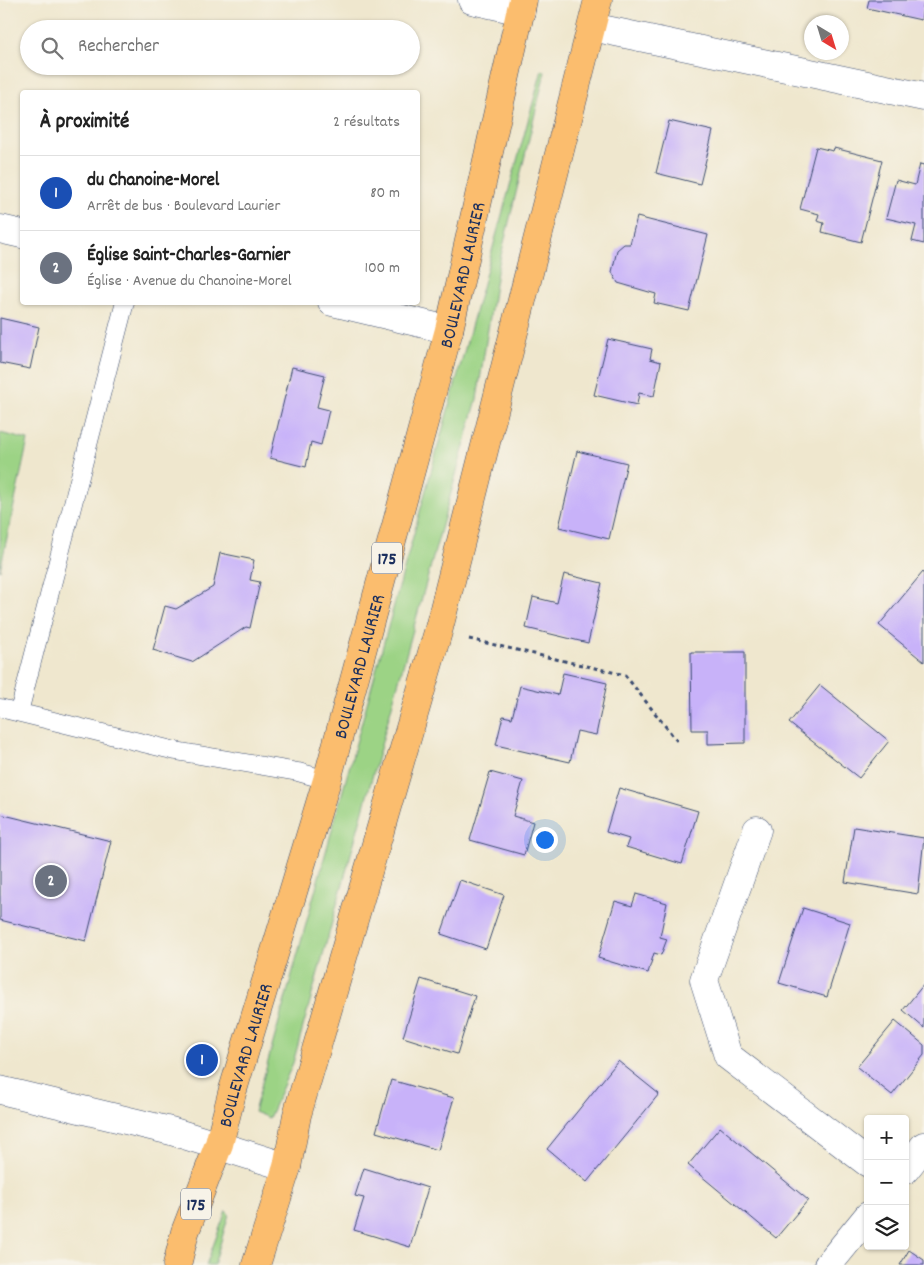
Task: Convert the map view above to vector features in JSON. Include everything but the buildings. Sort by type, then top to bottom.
[{"type":"main road","points":[[256,1265],[287,1167],[297,1115],[438,632],[598,0]]},
{"type":"main road","name":"BOULEVARD LAURIER","points":[[177,1265],[186,1232],[219,1144],[232,1093],[327,780],[449,330],[522,6]]},
{"type":"street","points":[[472,0],[522,6]]},
{"type":"street","points":[[592,27],[924,97]]},
{"type":"street","points":[[0,229],[20,234]]},
{"type":"street","points":[[345,305],[449,330]]},
{"type":"street","points":[[757,830],[704,980],[728,1056],[864,1160]]},
{"type":"street","points":[[0,1090],[219,1144],[287,1167]]},
{"type":"street","points":[[909,1165],[924,1146]]},
{"type":"street","points":[[828,1265],[864,1221]]},
{"type":"lane","points":[[20,712],[124,305]]},
{"type":"lane","points":[[0,708],[176,751],[298,772],[327,780]]},
{"type":"path","points":[[438,632],[625,675],[677,741]]},
{"type":"green space","points":[[542,70],[545,72],[497,272],[477,399],[293,1063],[269,1118],[254,1112]]},
{"type":"green space","points":[[0,433],[28,440],[0,570]]},
{"type":"green space","points":[[226,1211],[229,1214],[214,1265],[206,1265]]},
{"type":"place","name":"Église Saint-Charles-Garnier","points":[[51,881]]},
{"type":"place","name":"du Chanoine-Morel","points":[[202,1060]]}]
